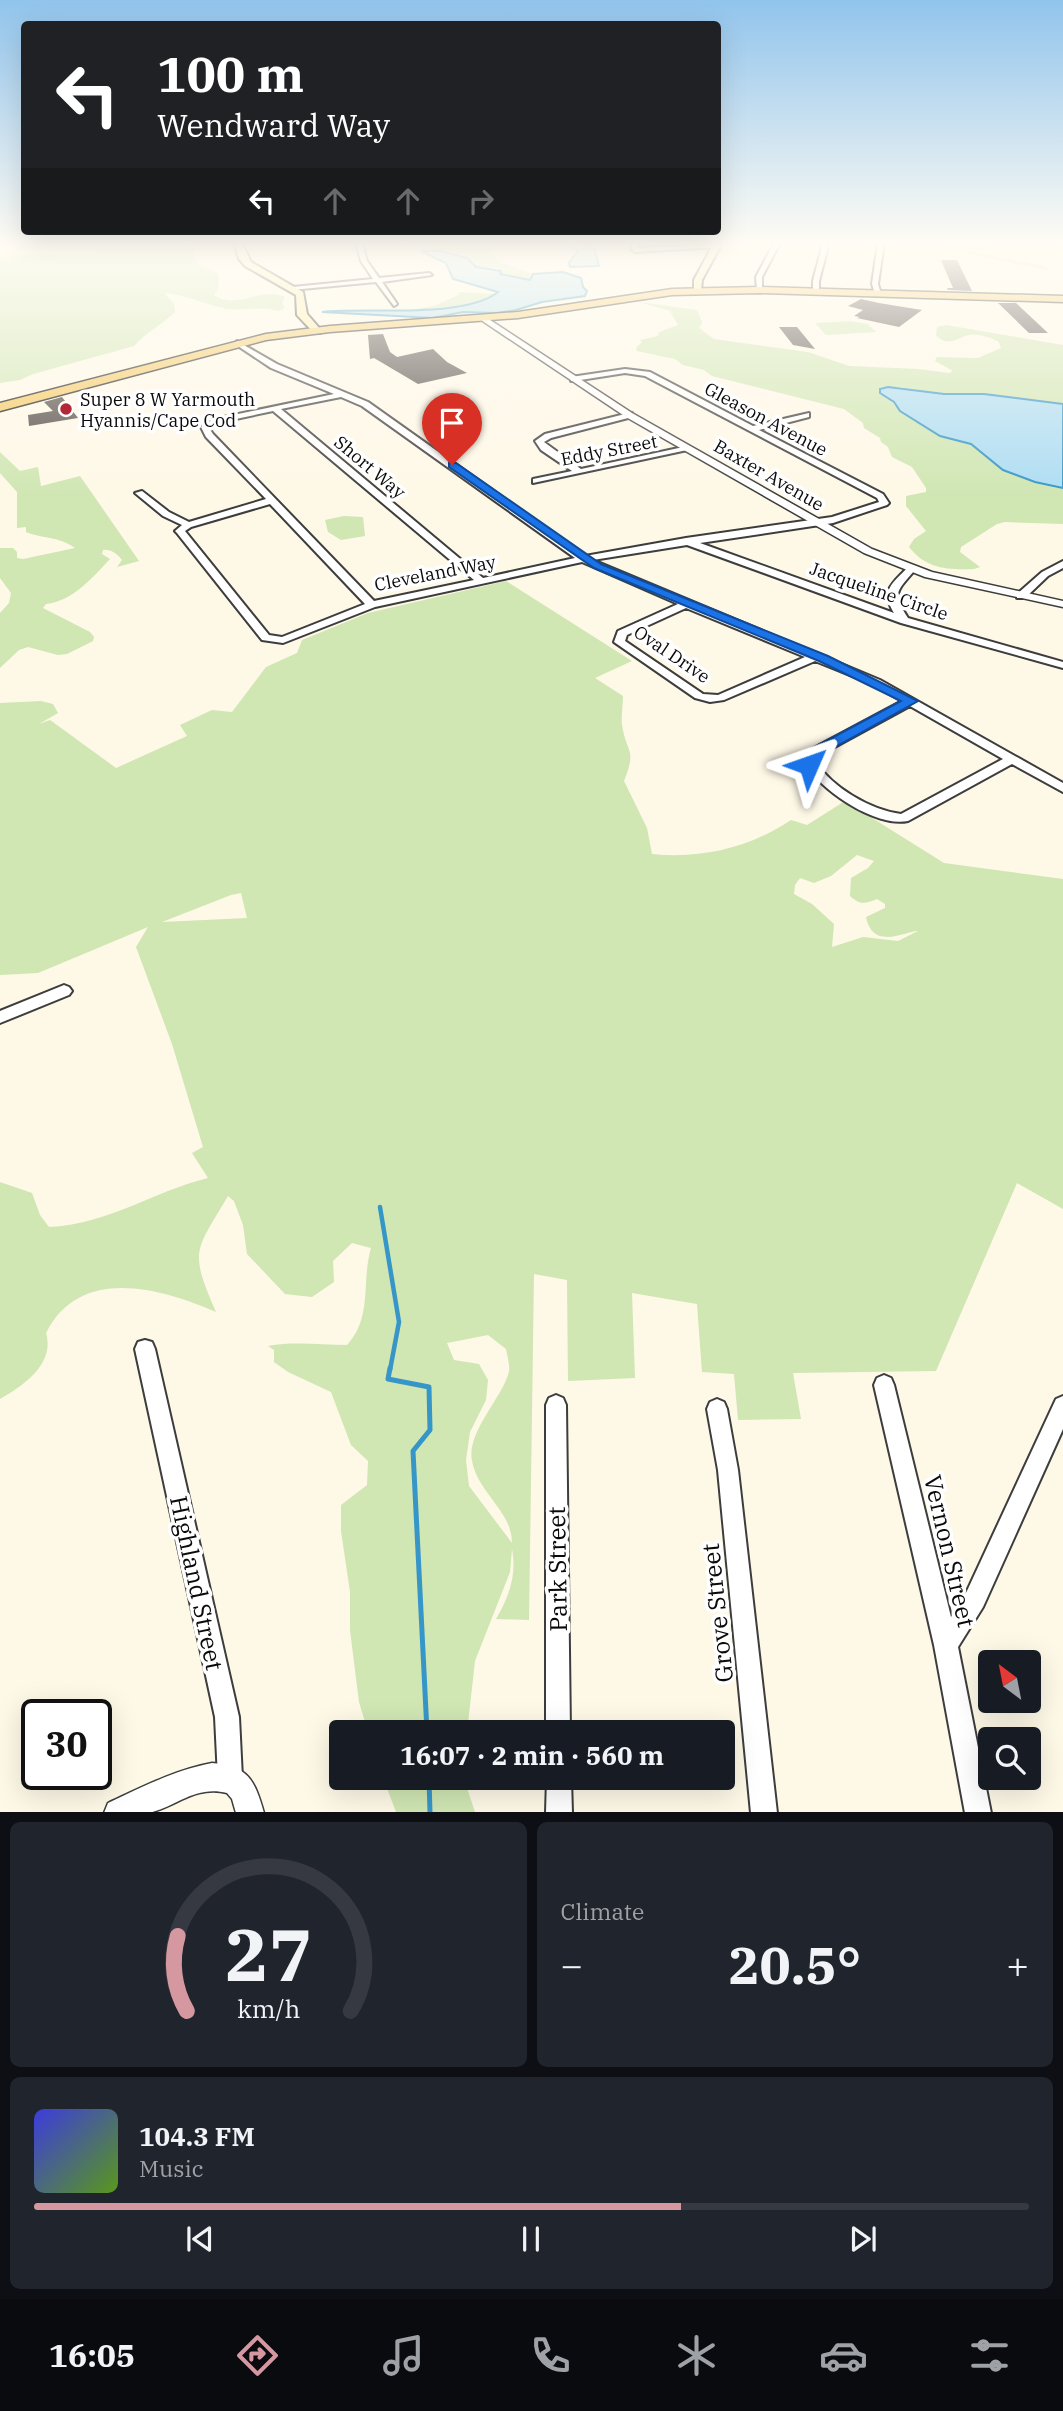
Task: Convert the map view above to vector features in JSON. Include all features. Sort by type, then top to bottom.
[{"type":"main road","points":[[313,328],[317,331]]},
{"type":"main road","points":[[0,407],[237,344],[317,331],[361,328]]},
{"type":"street","name":"Baxter Avenue","points":[[498,328],[629,415],[861,547],[911,569],[1063,604]]},
{"type":"street","points":[[237,344],[274,366],[346,395],[385,417],[583,559],[816,656],[911,701],[1063,788]]},
{"type":"street","name":"Gleason Avenue","points":[[574,379],[636,372],[654,377],[880,496]]},
{"type":"street","points":[[322,397],[331,389]]},
{"type":"street","points":[[275,408],[322,397],[346,395]]},
{"type":"street","name":"Cleveland Way","points":[[275,408],[214,421],[205,427],[209,435],[372,605],[583,559],[833,520],[881,505],[884,503],[880,496]]},
{"type":"street","name":"Short Way","points":[[275,408],[482,582]]},
{"type":"street","points":[[577,470],[544,448],[540,441],[548,436],[629,415]]},
{"type":"street","points":[[752,429],[806,415]]},
{"type":"street","name":"Eddy Street","points":[[536,481],[577,470],[597,470],[688,449]]},
{"type":"street","points":[[139,493],[166,514],[188,525]]},
{"type":"street","points":[[273,500],[188,525],[181,528],[180,532],[259,630],[271,640],[283,640],[372,605]]},
{"type":"street","name":"Jacqueline Circle","points":[[686,541],[905,621],[1063,665]]},
{"type":"street","points":[[1021,596],[1045,575],[1063,564]]},
{"type":"street","points":[[905,621],[892,601],[892,589],[911,569]]},
{"type":"street","name":"Oval Drive","points":[[686,604],[622,634],[619,642],[699,696],[720,698],[816,656]]},
{"type":"street","points":[[911,701],[816,752],[809,760],[809,765],[863,807],[894,819],[903,818],[1012,759]]},
{"type":"street","points":[[0,1017],[64,991]]},
{"type":"street","name":"Highland Street","points":[[145,1349],[227,1717],[230,1778],[239,1784],[250,1812]]},
{"type":"street","name":"Vernon Street","points":[[884,1385],[946,1646],[978,1812]]},
{"type":"street","name":"Park Street","points":[[556,1405],[558,1720]]},
{"type":"street","points":[[946,1646],[975,1599],[1063,1406]]},
{"type":"street","name":"Grove Street","points":[[717,1409],[728,1471],[765,1812]]},
{"type":"street","points":[[118,1812],[191,1782],[218,1776],[230,1778]]},
{"type":"street","points":[[559,1790],[559,1812]]},
{"type":"green space","points":[[0,328],[156,328],[134,346],[20,380],[0,383]]},
{"type":"green space","points":[[671,328],[699,328],[714,339],[808,352],[849,366],[949,373],[953,371],[935,361],[937,357],[978,358],[1001,348],[999,342],[977,335],[944,341],[936,335],[937,328],[961,328],[1063,345],[1063,404],[984,394],[944,394],[900,387],[881,389],[900,411],[971,444],[1003,470],[1035,482],[1063,488],[1063,524],[997,524],[961,547],[960,552],[980,567],[955,569],[930,564],[909,547],[914,539],[926,531],[906,506],[906,496],[926,492],[926,488],[912,467],[892,457],[888,447],[864,428],[863,423],[844,409],[712,376],[704,370],[683,365],[675,359],[637,351],[636,348],[642,342],[640,340],[658,336],[659,332]]},
{"type":"green space","points":[[819,328],[872,328],[876,332],[826,335]]},
{"type":"green space","points":[[0,452],[20,471],[38,467],[41,486],[80,476],[139,561],[117,567],[122,560],[114,552],[103,550],[102,554],[110,559],[89,581],[65,598],[46,604],[43,608],[90,632],[94,637],[93,641],[67,654],[58,655],[28,647],[19,650],[0,668],[0,613],[9,603],[11,593],[0,578],[0,548],[13,548],[17,552],[17,558],[23,559],[75,548],[63,541],[26,532],[26,527],[17,528],[17,492],[0,473]]},
{"type":"green space","points":[[344,516],[363,517],[365,536],[341,540],[328,532],[325,520]]},
{"type":"green space","points":[[506,581],[632,661],[595,678],[623,696],[622,725],[630,752],[630,763],[624,781],[647,828],[652,854],[689,855],[724,849],[759,838],[791,820],[807,825],[845,801],[944,863],[1063,879],[1063,1209],[1017,1183],[936,1371],[793,1373],[801,1419],[738,1420],[734,1374],[702,1372],[697,1304],[632,1293],[635,1378],[568,1381],[567,1280],[534,1274],[529,1620],[496,1619],[511,1586],[512,1549],[510,1572],[475,1661],[468,1720],[364,1720],[359,1702],[350,1630],[350,1592],[341,1531],[341,1505],[367,1485],[368,1461],[351,1445],[331,1392],[288,1372],[274,1362],[274,1350],[268,1346],[298,1343],[347,1345],[355,1334],[363,1311],[371,1248],[352,1243],[333,1261],[334,1282],[312,1297],[285,1294],[247,1254],[243,1225],[234,1201],[228,1196],[208,1229],[200,1252],[202,1276],[216,1312],[147,1290],[100,1290],[79,1298],[61,1312],[46,1333],[46,1354],[36,1372],[0,1399],[0,1182],[32,1193],[40,1215],[49,1227],[70,1225],[111,1214],[208,1178],[192,1153],[203,1147],[172,1044],[136,947],[148,927],[38,973],[0,975],[0,703],[41,701],[53,704],[58,713],[39,724],[50,720],[116,768],[187,736],[180,725],[212,710],[232,712],[266,667],[297,653],[302,640],[368,613]],"holes":[[[857,855],[874,861],[851,878],[850,896],[860,902],[877,899],[885,904],[885,908],[866,917],[870,928],[883,937],[918,931],[898,941],[863,937],[832,947],[834,924],[812,904],[794,894],[795,885],[800,878],[814,883],[831,876]],[[241,893],[247,918],[162,922],[231,895]],[[488,1335],[506,1349],[509,1371],[475,1438],[472,1461],[481,1483],[507,1521],[512,1543],[469,1486],[466,1460],[470,1432],[486,1400],[488,1380],[479,1364],[454,1360],[447,1343]]]},
{"type":"green space","points":[[388,1790],[468,1790],[475,1812],[396,1812]]},
{"type":"water","points":[[888,387],[944,394],[984,394],[1063,404],[1063,488],[1035,482],[1003,470],[971,444],[940,436],[900,411],[894,402],[880,393],[880,389]]},
{"type":"building","points":[[779,328],[797,328],[815,349],[793,345]]},
{"type":"building","points":[[1023,328],[1042,328],[1048,333],[1029,333]]},
{"type":"building","points":[[383,334],[390,352],[397,357],[433,349],[447,362],[467,373],[418,384],[374,358],[370,359],[368,335]]},
{"type":"building","points":[[62,397],[78,418],[29,426],[28,415],[53,411],[44,402]]},
{"type":"waterway","points":[[380,1207],[399,1322],[390,1370]]},
{"type":"waterway","points":[[390,1368],[388,1379],[429,1387],[430,1430],[413,1451],[426,1720]]},
{"type":"waterway","points":[[429,1790],[430,1812]]},
{"type":"place","name":"Super 8 W Yarmouth Hyannis/Cape Cod","points":[[66,409]]},
{"type":"route","points":[[452,465],[583,559],[823,659],[911,701],[816,752],[809,760],[809,765]]}]
